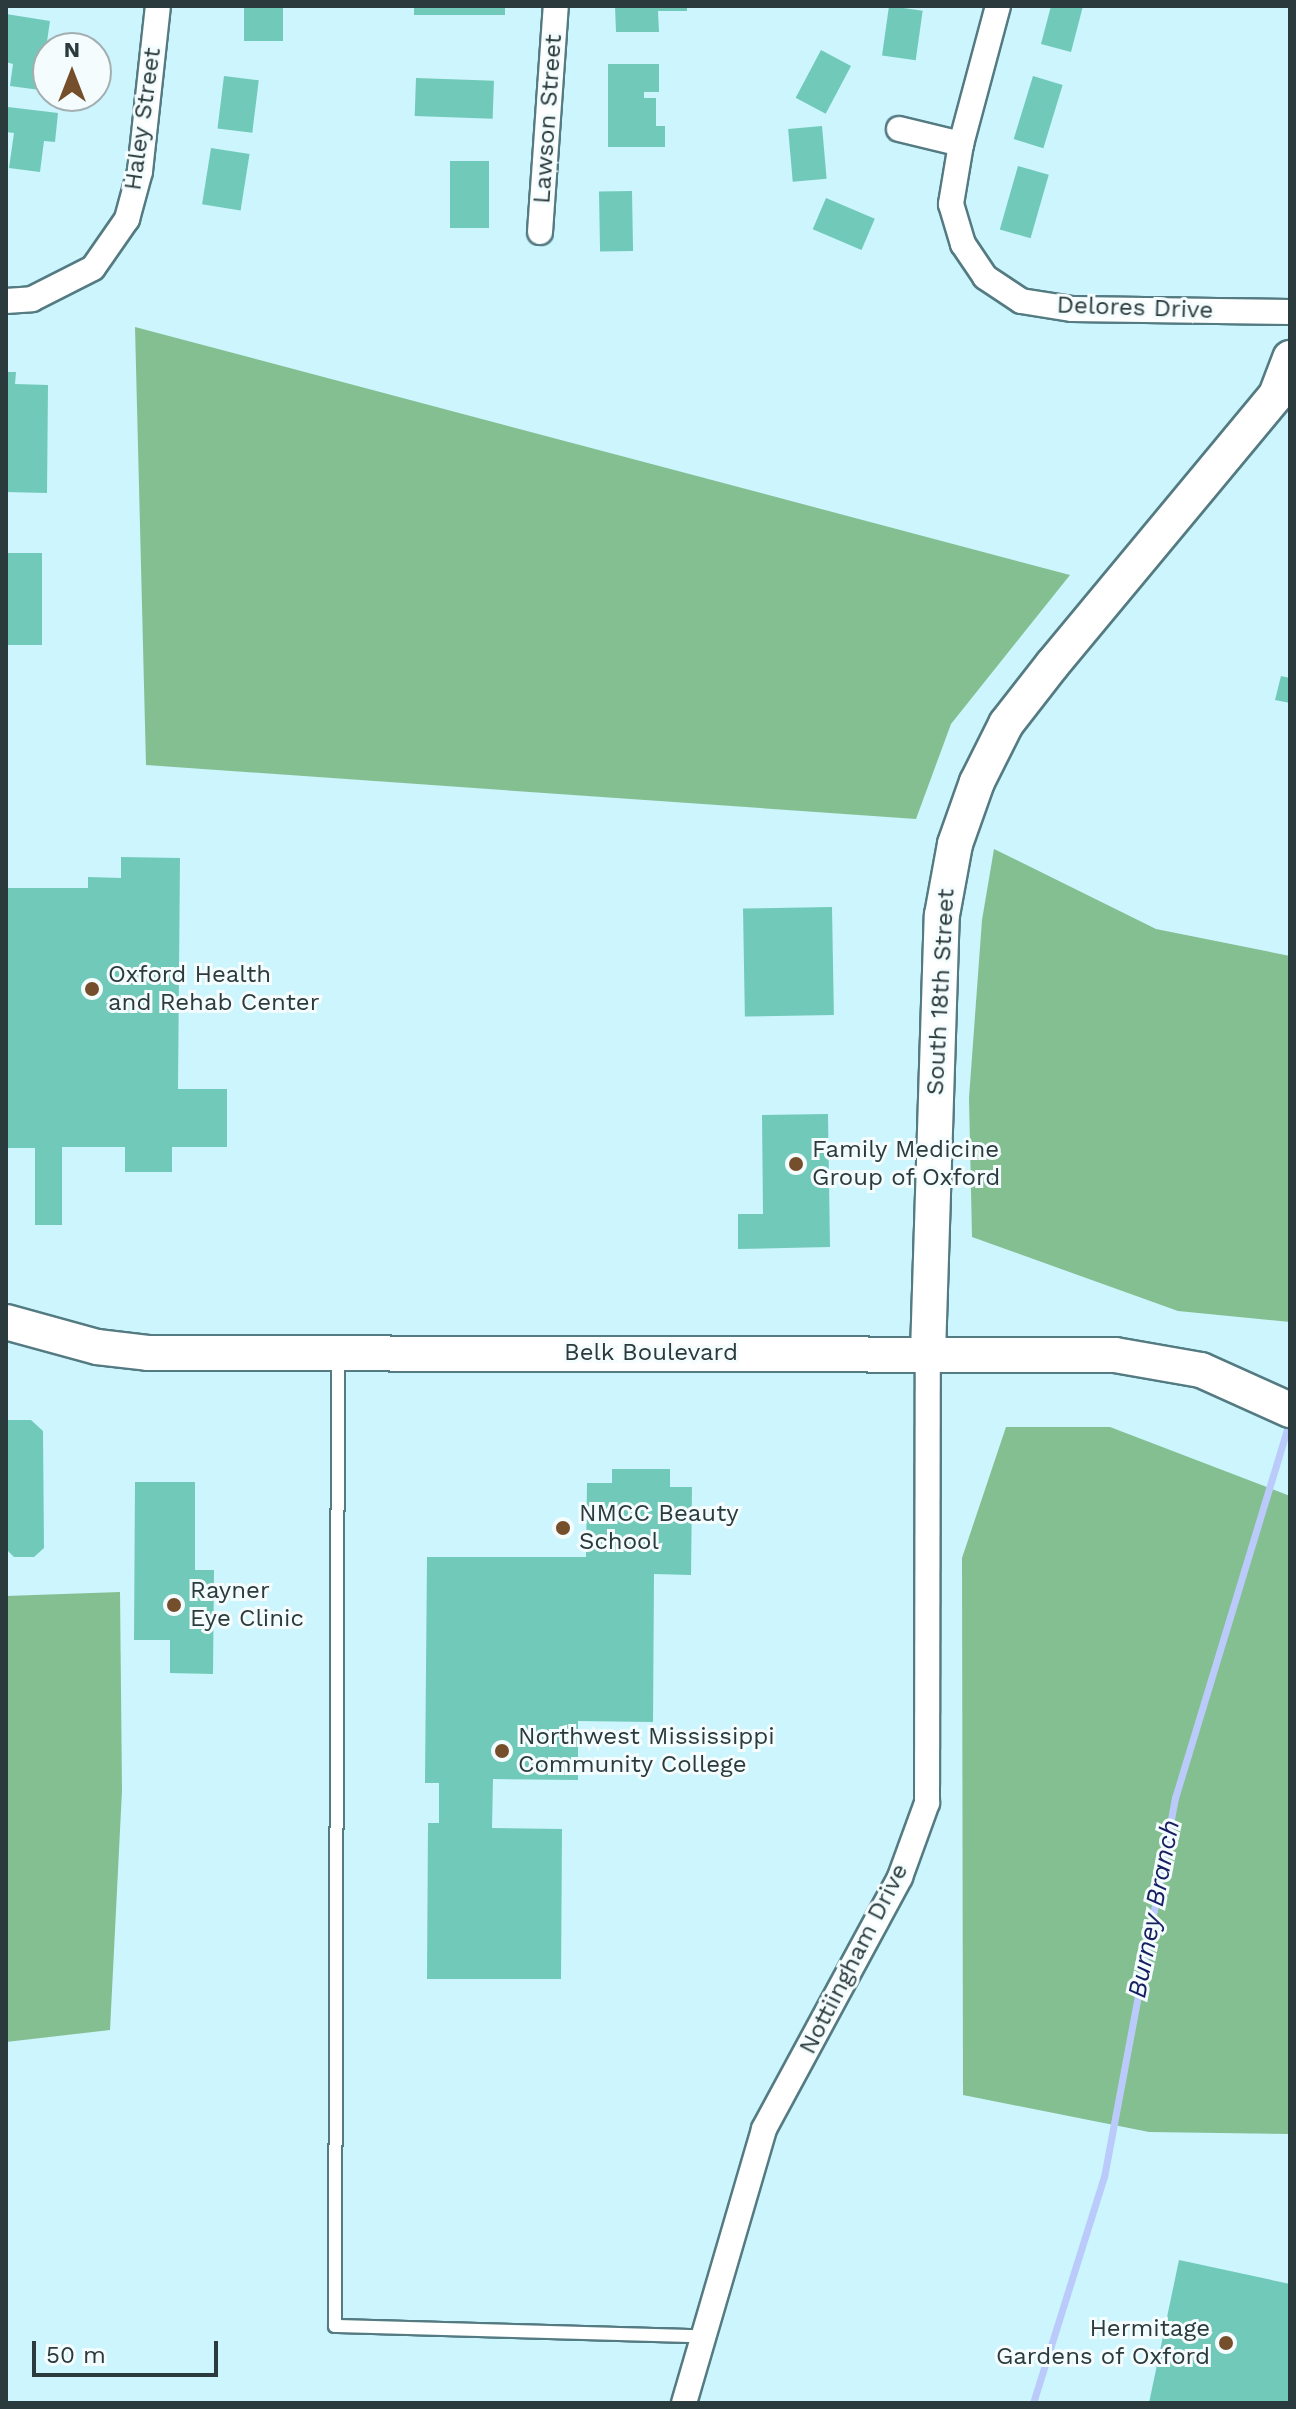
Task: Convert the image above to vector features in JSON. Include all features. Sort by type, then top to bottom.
[{"type":"street","name":"Haley Street","points":[[6,301],[32,299],[93,268],[127,219],[140,171],[158,6]]},
{"type":"street","name":"Lawson Street","points":[[540,232],[556,6]]},
{"type":"street","name":"Delores Drive","points":[[998,6],[961,144],[951,204],[963,244],[985,277],[1021,301],[1072,309],[1290,312]]},
{"type":"street","points":[[899,129],[961,144]]},
{"type":"street","name":"South 18th Street","points":[[928,1353],[942,915],[955,844],[977,782],[1006,724],[1276,395],[1290,358]]},
{"type":"street","name":"Belk Boulevard","points":[[6,1322],[97,1347],[148,1353],[1115,1355],[1201,1370],[1290,1410]]},
{"type":"street","name":"Nottiingham Drive","points":[[684,2403],[701,2336],[764,2129],[900,1877],[927,1803],[928,1353]]},
{"type":"lane","points":[[338,1353],[335,2326],[701,2336]]},
{"type":"green space","points":[[135,327],[1070,575],[951,724],[916,819],[146,765]]},
{"type":"green space","points":[[994,849],[1156,929],[1290,956],[1290,1322],[1178,1311],[972,1237],[969,1098],[982,920]]},
{"type":"green space","points":[[1006,1427],[1110,1427],[1290,1496],[1290,2134],[1149,2132],[963,2095],[962,1558]]},
{"type":"green space","points":[[120,1592],[122,1790],[110,2030],[6,2042],[6,1596]]},
{"type":"building","points":[[244,6],[283,6],[283,41],[244,41]]},
{"type":"building","points":[[414,6],[505,6],[505,15],[414,15]]},
{"type":"building","points":[[615,6],[687,6],[687,11],[658,11],[659,32],[616,32]]},
{"type":"building","points":[[889,6],[923,11],[916,60],[882,56]]},
{"type":"building","points":[[1051,6],[1083,6],[1071,52],[1041,44]]},
{"type":"building","points":[[6,14],[50,21],[48,32],[32,32],[32,89],[10,86],[13,64],[6,62]]},
{"type":"building","points":[[821,50],[851,66],[826,114],[796,98]]},
{"type":"building","points":[[608,64],[659,64],[659,92],[644,92],[644,98],[656,98],[656,126],[665,126],[665,147],[608,147]]},
{"type":"building","points":[[224,76],[259,80],[252,133],[218,129]]},
{"type":"building","points":[[1033,76],[1063,85],[1043,148],[1014,139]]},
{"type":"building","points":[[416,78],[494,81],[493,119],[415,116]]},
{"type":"building","points":[[8,107],[58,113],[55,142],[44,141],[40,172],[9,168],[14,133],[6,132]]},
{"type":"building","points":[[822,126],[827,179],[793,182],[788,129]]},
{"type":"building","points":[[211,148],[250,154],[241,210],[202,204]]},
{"type":"building","points":[[450,161],[489,161],[489,228],[450,228]]},
{"type":"building","points":[[1018,166],[1049,175],[1031,238],[1000,229]]},
{"type":"building","points":[[632,191],[633,251],[600,252],[599,192]]},
{"type":"building","points":[[826,198],[875,219],[862,250],[813,229]]},
{"type":"building","points":[[6,372],[16,372],[15,384],[48,385],[47,493],[6,492]]},
{"type":"building","points":[[6,553],[42,553],[42,645],[6,645]]},
{"type":"building","points":[[1281,676],[1290,678],[1290,703],[1275,700]]},
{"type":"building","name":"Oxford Health and Rehab Center","points":[[121,857],[180,858],[178,1089],[227,1089],[227,1147],[172,1147],[172,1172],[125,1172],[125,1147],[62,1147],[62,1225],[35,1225],[35,1148],[6,1148],[6,888],[88,888],[88,877],[121,878]]},
{"type":"building","points":[[832,907],[834,1015],[745,1017],[743,909]]},
{"type":"building","name":"Family Medicine Group of Oxford","points":[[828,1114],[830,1247],[738,1249],[738,1214],[763,1214],[762,1115]]},
{"type":"building","points":[[6,1420],[31,1420],[43,1431],[44,1548],[34,1557],[14,1557],[6,1549]]},
{"type":"building","name":"Northwest Mississippi Community College","points":[[612,1469],[670,1469],[670,1487],[692,1487],[691,1575],[654,1574],[653,1722],[578,1721],[578,1780],[493,1779],[492,1828],[562,1829],[561,1979],[427,1979],[428,1823],[439,1823],[439,1783],[425,1783],[427,1557],[586,1557],[587,1483],[612,1483]]},
{"type":"building","name":"Rayner Eye Clinic","points":[[135,1482],[195,1482],[195,1570],[214,1570],[213,1674],[170,1673],[170,1640],[134,1640]]},
{"type":"building","name":"Hermitage Gardens of Oxford","points":[[1179,2260],[1290,2284],[1290,2403],[1149,2403]]},
{"type":"waterway","name":"Burney Branch","points":[[1033,2403],[1104,2177],[1175,1798],[1290,1419]]},
{"type":"place","name":"Oxford Health and Rehab Center","points":[[92,989]]},
{"type":"place","name":"Family Medicine Group of Oxford","points":[[796,1164]]},
{"type":"place","name":"NMCC Beauty School","points":[[563,1528]]},
{"type":"place","name":"Rayner Eye Clinic","points":[[174,1605]]},
{"type":"place","name":"Northwest Mississippi Community College","points":[[502,1751]]},
{"type":"place","name":"Hermitage Gardens of Oxford","points":[[1226,2343]]}]
